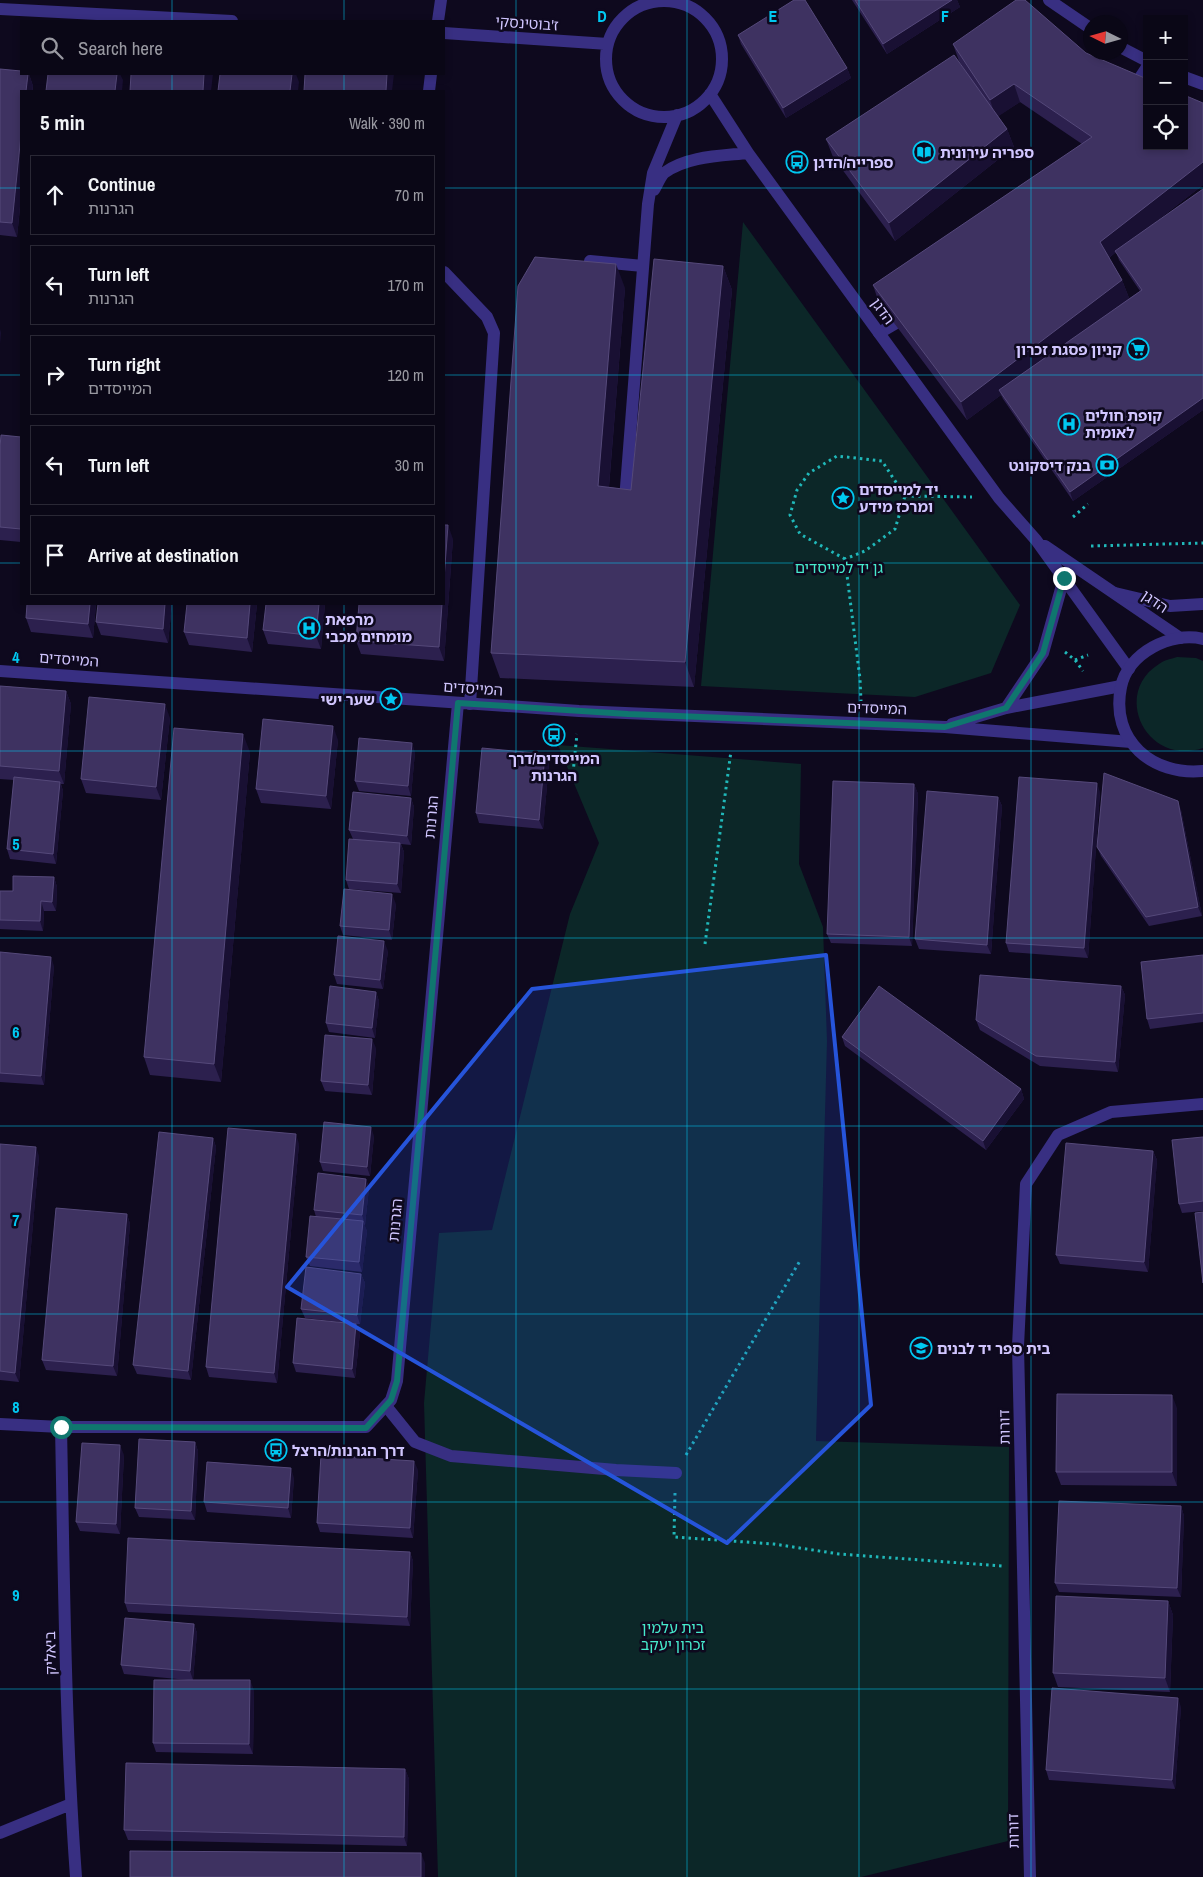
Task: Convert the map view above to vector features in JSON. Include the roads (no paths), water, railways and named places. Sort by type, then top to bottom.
[{"type":"street","points":[[438,20],[440,0]]},
{"type":"street","points":[[1049,0],[1083,23]]},
{"type":"street","points":[[672,1],[692,3],[714,29],[720,45],[722,62],[718,79],[710,94],[695,108],[677,116],[660,117],[644,113],[629,105],[617,93],[609,78],[606,61],[608,44],[615,29],[625,16],[639,6],[655,2],[672,1]]},
{"type":"street","points":[[0,9],[213,20]]},
{"type":"street","name":"ז'בוטינסקי","points":[[445,33],[608,44]]},
{"type":"street","points":[[1128,51],[1143,60]]},
{"type":"street","points":[[1126,98],[1143,73]]},
{"type":"street","points":[[429,90],[431,75]]},
{"type":"street","points":[[1188,80],[1203,84]]},
{"type":"street","name":"הדגן","points":[[710,94],[748,153],[878,333],[999,498],[1036,540],[1129,669]]},
{"type":"street","points":[[625,500],[648,204],[653,173],[677,116]]},
{"type":"street","points":[[648,204],[663,174],[670,170],[685,163],[707,157],[748,153]]},
{"type":"street","points":[[590,261],[643,266]]},
{"type":"street","name":"הגרנות","points":[[0,1424],[61,1427],[366,1428],[391,1400],[397,1381],[464,703],[494,333],[487,317],[445,273]]},
{"type":"street","points":[[878,333],[917,310]]},
{"type":"street","name":"הדגן","points":[[1036,540],[1180,638]]},
{"type":"street","points":[[1006,708],[1043,653],[1064,578]]},
{"type":"street","points":[[1115,593],[1170,606],[1203,604]]},
{"type":"street","points":[[1203,639],[1180,638],[1160,643],[1142,655],[1129,669],[1121,686],[1122,721],[1131,742],[1144,757],[1162,768],[1182,773],[1203,772]]},
{"type":"street","name":"המייסדים","points":[[0,670],[628,714],[945,727],[1131,742]]},
{"type":"street","name":"המייסדים","points":[[945,727],[1006,708],[1121,686]]},
{"type":"street","name":"דורות","points":[[1030,1877],[1018,1346],[1026,1184],[1058,1135],[1111,1112],[1203,1104]]},
{"type":"street","points":[[386,1406],[415,1442],[451,1456],[616,1470],[676,1473]]},
{"type":"street","name":"ביאליק","points":[[61,1427],[71,1804],[76,1877]]},
{"type":"street","points":[[0,1833],[71,1804]]},
{"type":"place","name":"ספריה עירונית","points":[[924,152]]},
{"type":"place","name":"ספרייה/הדגן","points":[[797,162]]},
{"type":"place","name":"קניון פסגת זכרון","points":[[1138,349]]},
{"type":"place","name":"קופת חולים לאומית","points":[[1069,424]]},
{"type":"place","name":"בנק דיסקונט","points":[[1107,465]]},
{"type":"place","name":"יד למייסדים ומרכז מידע","points":[[843,498]]},
{"type":"place","name":"מרפאת מומחים מכבי","points":[[309,628]]},
{"type":"place","name":"שער ישי","points":[[391,699]]},
{"type":"place","name":"המייסדים/דרך הגרנות","points":[[554,735]]},
{"type":"place","name":"בית ספר יד לבנים","points":[[921,1348]]},
{"type":"place","name":"דרך הגרנות/הרצל","points":[[276,1450]]},
{"type":"park label","name":"גן יד למייסדים","points":[[839,567]]},
{"type":"park label","name":"בית עלמין זכרון יעקב","points":[[673,1636]]}]
